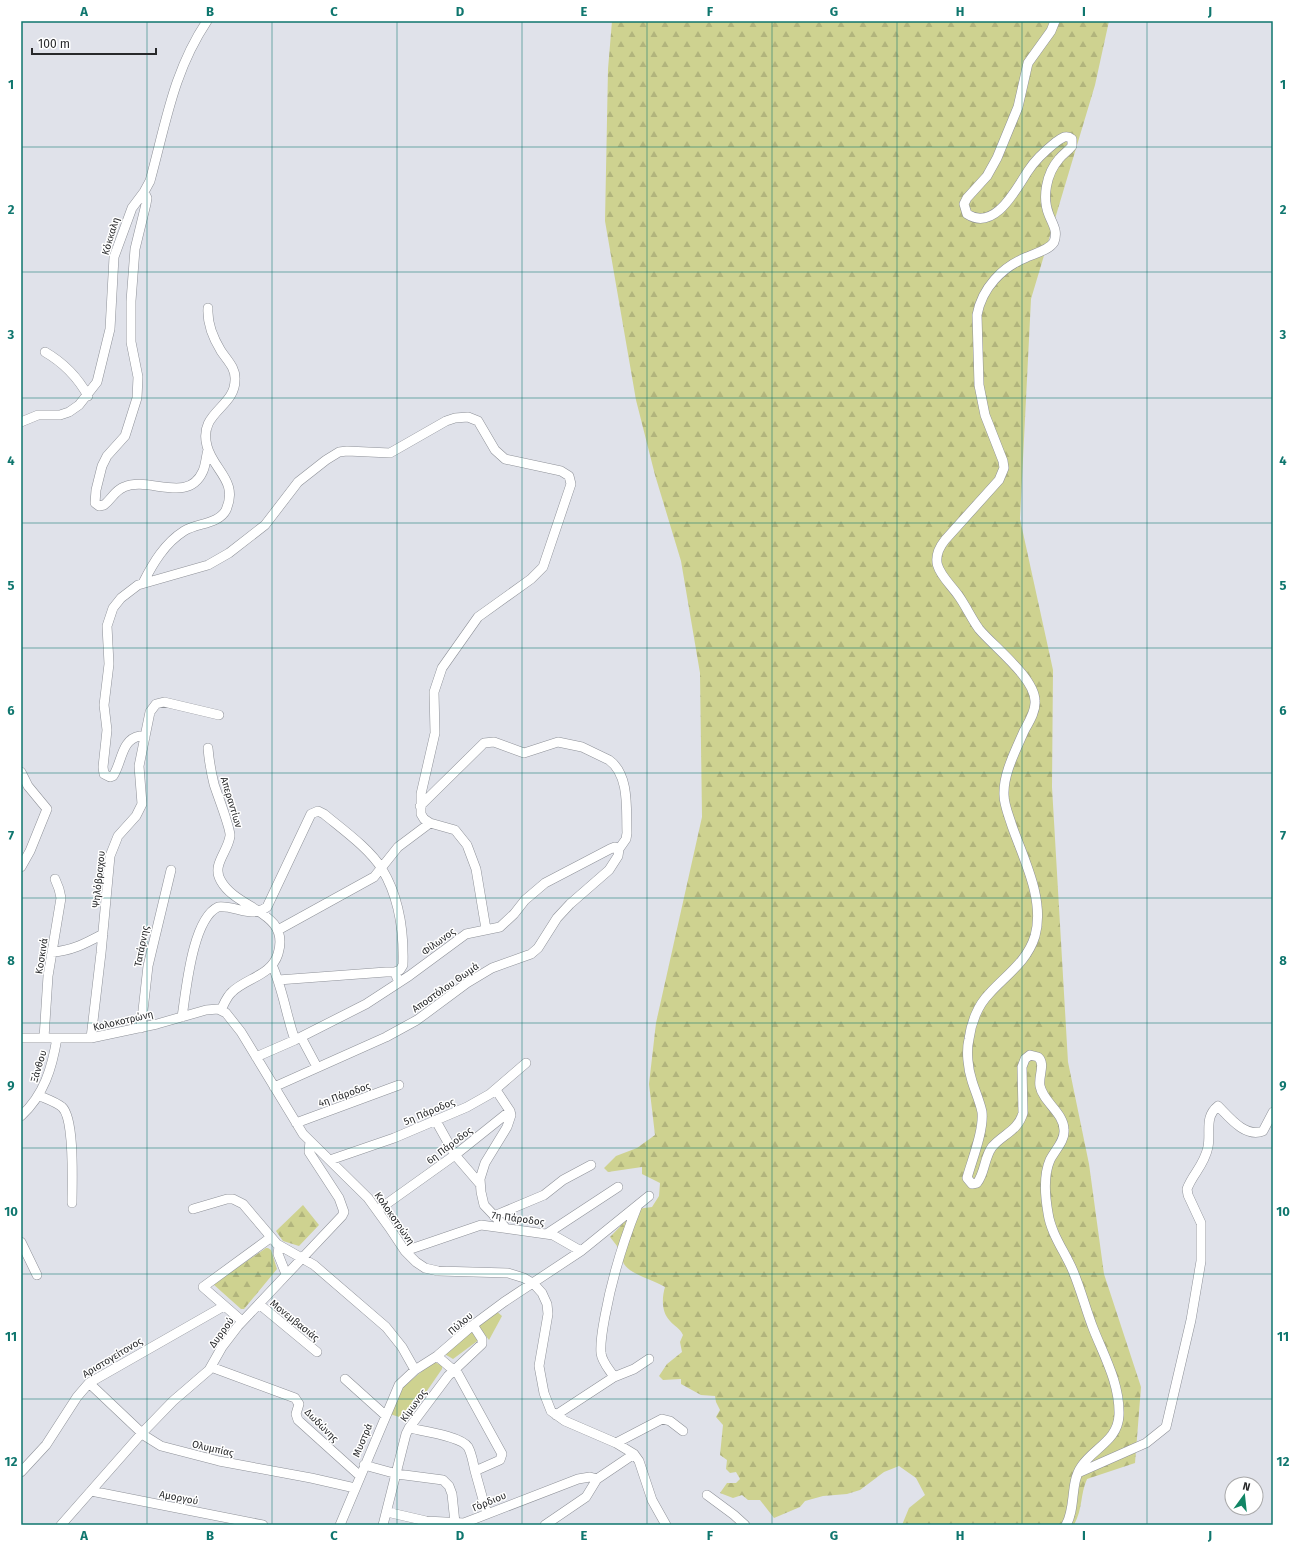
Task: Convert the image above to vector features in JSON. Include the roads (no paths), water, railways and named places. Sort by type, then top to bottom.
[{"type":"street","name":"Κόκκαλη","points":[[21,422],[38,415],[60,415],[69,412],[88,396],[99,377],[109,334],[114,257],[129,213],[144,192],[152,175],[178,75],[193,44],[207,21]]},
{"type":"street","points":[[1055,21],[1051,31],[1028,63],[1018,107],[997,158],[987,176],[967,198],[964,204],[967,214],[979,219],[997,211],[1013,196],[1029,170],[1047,148],[1063,137],[1067,136],[1072,139],[1072,146],[1055,164],[1046,189],[1046,207],[1056,232],[1054,242],[1045,249],[1008,266],[991,284],[978,307],[979,385],[985,415],[1003,461],[1004,468],[999,480],[940,546],[936,557],[938,568],[960,598],[973,621],[988,640],[1019,670],[1030,685],[1035,701],[1030,720],[1012,760],[1004,794],[1009,816],[1037,904],[1037,927],[1031,945],[1023,960],[988,994],[971,1028],[968,1050],[971,1079],[982,1115],[967,1178],[972,1184],[977,1182],[992,1148],[1013,1131],[1021,1120],[1023,1108],[1023,1063],[1030,1055],[1038,1057],[1042,1063],[1039,1081],[1043,1094],[1065,1128],[1062,1139],[1047,1169],[1045,1193],[1048,1216],[1053,1230],[1073,1270],[1093,1329],[1111,1370],[1119,1414],[1118,1423],[1110,1438],[1083,1464],[1078,1473],[1071,1512],[1066,1525]]},
{"type":"street","points":[[144,192],[147,198],[136,249],[131,301],[131,342],[138,377],[137,398],[125,436],[107,456],[102,466],[96,490],[95,503],[99,506],[105,505],[117,490],[135,484],[174,489],[188,485],[197,479],[203,471],[208,450]]},
{"type":"street","points":[[143,583],[162,552],[175,538],[196,525],[218,519],[226,509],[230,496],[230,489],[208,450],[205,437],[207,425],[215,412],[232,394],[235,380],[233,368],[213,336],[208,318],[208,308]]},
{"type":"street","points":[[45,352],[65,365],[79,380],[88,396]]},
{"type":"street","points":[[145,738],[140,736],[132,739],[122,752],[113,776],[110,777],[104,774],[103,767],[106,730],[104,705],[109,664],[106,631],[108,619],[113,608],[121,598],[143,583],[191,570],[208,564],[229,553],[246,541],[270,520],[287,494],[303,477],[339,452],[353,451],[381,454],[390,453],[436,426],[455,418],[468,417],[478,421],[495,450],[505,459],[561,471],[569,476],[571,484],[570,491],[543,567],[531,579],[478,617],[438,676],[434,692],[435,733],[420,806],[422,816],[430,824],[455,830],[467,845],[476,869],[486,929]]},
{"type":"street","name":"Ψηλόβραχου","points":[[91,1038],[111,851],[118,836],[136,816],[142,804],[139,774],[150,712],[156,704],[160,702],[219,715]]},
{"type":"street","name":"Αποστόλου Θωμά","points":[[274,1087],[386,1037],[417,1020],[467,983],[492,968],[531,954],[538,948],[570,904],[609,870],[626,839],[627,833],[625,791],[621,772],[609,760],[569,743],[551,744],[524,753],[488,741],[420,806]]},
{"type":"street","name":"Απεραντίων","points":[[208,748],[214,784],[230,832],[229,842],[218,866],[218,877],[231,894],[271,920],[278,930]]},
{"type":"street","points":[[21,772],[28,786],[45,806],[47,812],[30,851],[21,867]]},
{"type":"street","points":[[182,1017],[193,950],[209,915],[215,908],[222,907],[252,913],[260,912],[267,908],[296,844],[312,814],[320,811],[356,841],[382,868],[397,906],[403,962],[402,969],[395,972],[278,980]]},
{"type":"street","points":[[221,1010],[233,990],[259,976],[272,965],[279,948],[278,930],[370,880],[382,868],[398,847],[430,824]]},
{"type":"street","name":"Φίλωνος","points":[[256,1057],[366,1004],[464,936],[503,925],[525,900],[545,883],[610,848],[615,846],[619,852]]},
{"type":"street","name":"Τατάρνης","points":[[141,1028],[148,966],[171,870]]},
{"type":"street","name":"Κοσκινά","points":[[44,1038],[48,976],[61,898],[54,878]]},
{"type":"street","points":[[52,952],[77,948],[103,934]]},
{"type":"street","points":[[272,965],[278,980],[289,1022],[317,1067]]},
{"type":"street","points":[[395,972],[398,983]]},
{"type":"street","name":"Κολοκοτρώνη","points":[[21,1038],[91,1038],[141,1028],[209,1009],[221,1010],[233,1020],[296,1123],[310,1141],[357,1186],[378,1210],[404,1251],[419,1264],[429,1270],[504,1272],[524,1278],[534,1284]]},
{"type":"street","name":"Ξάνθου","points":[[21,1116],[40,1096],[51,1066],[57,1038]]},
{"type":"street","name":"5η Πάροδος","points":[[330,1160],[436,1121],[479,1101],[496,1090],[526,1063]]},
{"type":"street","name":"4η Πάροδος","points":[[296,1123],[399,1085]]},
{"type":"street","points":[[496,1090],[510,1111],[511,1115],[507,1127],[485,1163],[480,1184],[484,1205],[505,1227]]},
{"type":"street","points":[[40,1096],[62,1107],[68,1119],[71,1137],[72,1203]]},
{"type":"street","points":[[1078,1473],[1146,1443],[1166,1427],[1192,1320],[1201,1261],[1203,1234],[1201,1223],[1187,1194],[1187,1189],[1203,1164],[1206,1155],[1210,1114],[1218,1106],[1241,1127],[1255,1133],[1263,1131],[1273,1112]]},
{"type":"street","name":"6η Πάροδος","points":[[378,1210],[455,1155],[510,1111]]},
{"type":"street","points":[[436,1121],[455,1155],[480,1184]]},
{"type":"street","name":"Δυρρού","points":[[61,1525],[169,1404],[211,1367],[222,1347],[242,1321],[301,1258],[338,1222],[344,1212],[339,1198],[309,1152],[310,1141]]},
{"type":"street","points":[[494,1216],[544,1195],[563,1180],[591,1165]]},
{"type":"street","points":[[548,1233],[618,1187]]},
{"type":"street","name":"Πύλου","points":[[415,1370],[437,1356],[473,1325],[504,1302],[534,1284],[581,1251],[649,1196]]},
{"type":"street","points":[[194,1209],[227,1199],[238,1201],[270,1238],[280,1246],[314,1265],[386,1327],[402,1347],[415,1370]]},
{"type":"street","points":[[614,1377],[602,1359],[601,1348],[603,1329],[625,1237],[637,1207]]},
{"type":"street","name":"7η Πάροδος","points":[[404,1251],[481,1225],[548,1233],[559,1237],[581,1251]]},
{"type":"street","points":[[242,1321],[202,1287],[270,1238]]},
{"type":"street","points":[[21,1242],[37,1275]]},
{"type":"street","points":[[280,1246],[279,1256],[286,1274]]},
{"type":"street","points":[[534,1284],[542,1293],[547,1304],[548,1314],[539,1366],[546,1397],[551,1411],[556,1415],[616,1443],[634,1454],[642,1467],[652,1500],[666,1525]]},
{"type":"street","name":"Μονεμβασιάς","points":[[258,1304],[317,1352]]},
{"type":"street","name":"Αριστογείτονος","points":[[21,1472],[46,1445],[77,1397],[88,1383],[224,1306]]},
{"type":"street","name":"Κίμωνος","points":[[383,1525],[406,1434],[454,1369],[480,1346],[482,1339],[473,1325]]},
{"type":"street","points":[[437,1356],[454,1369],[462,1381],[502,1454],[500,1460],[475,1471]]},
{"type":"street","points":[[556,1415],[614,1377],[634,1369],[649,1359]]},
{"type":"street","name":"Δωδώνης","points":[[211,1367],[295,1398],[299,1404],[296,1414],[298,1420],[359,1475]]},
{"type":"street","name":"Μυστρά","points":[[340,1525],[359,1475],[399,1385],[415,1370]]},
{"type":"street","points":[[345,1379],[385,1415]]},
{"type":"street","name":"Ολυμπίας","points":[[88,1383],[142,1433],[161,1446],[186,1453],[355,1488]]},
{"type":"street","points":[[616,1443],[662,1419],[670,1420],[683,1431]]},
{"type":"street","points":[[409,1428],[465,1443],[471,1455],[487,1514]]},
{"type":"street","points":[[545,1525],[588,1495],[597,1479],[634,1454]]},
{"type":"street","points":[[364,1465],[397,1474],[439,1478],[446,1482],[452,1494],[455,1523]]},
{"type":"street","name":"Γόρδιου","points":[[386,1512],[426,1521],[455,1523],[469,1521],[578,1479],[590,1477],[597,1479]]},
{"type":"street","name":"Αμοργού","points":[[91,1491],[263,1525]]},
{"type":"street","points":[[707,1495],[745,1525]]}]
